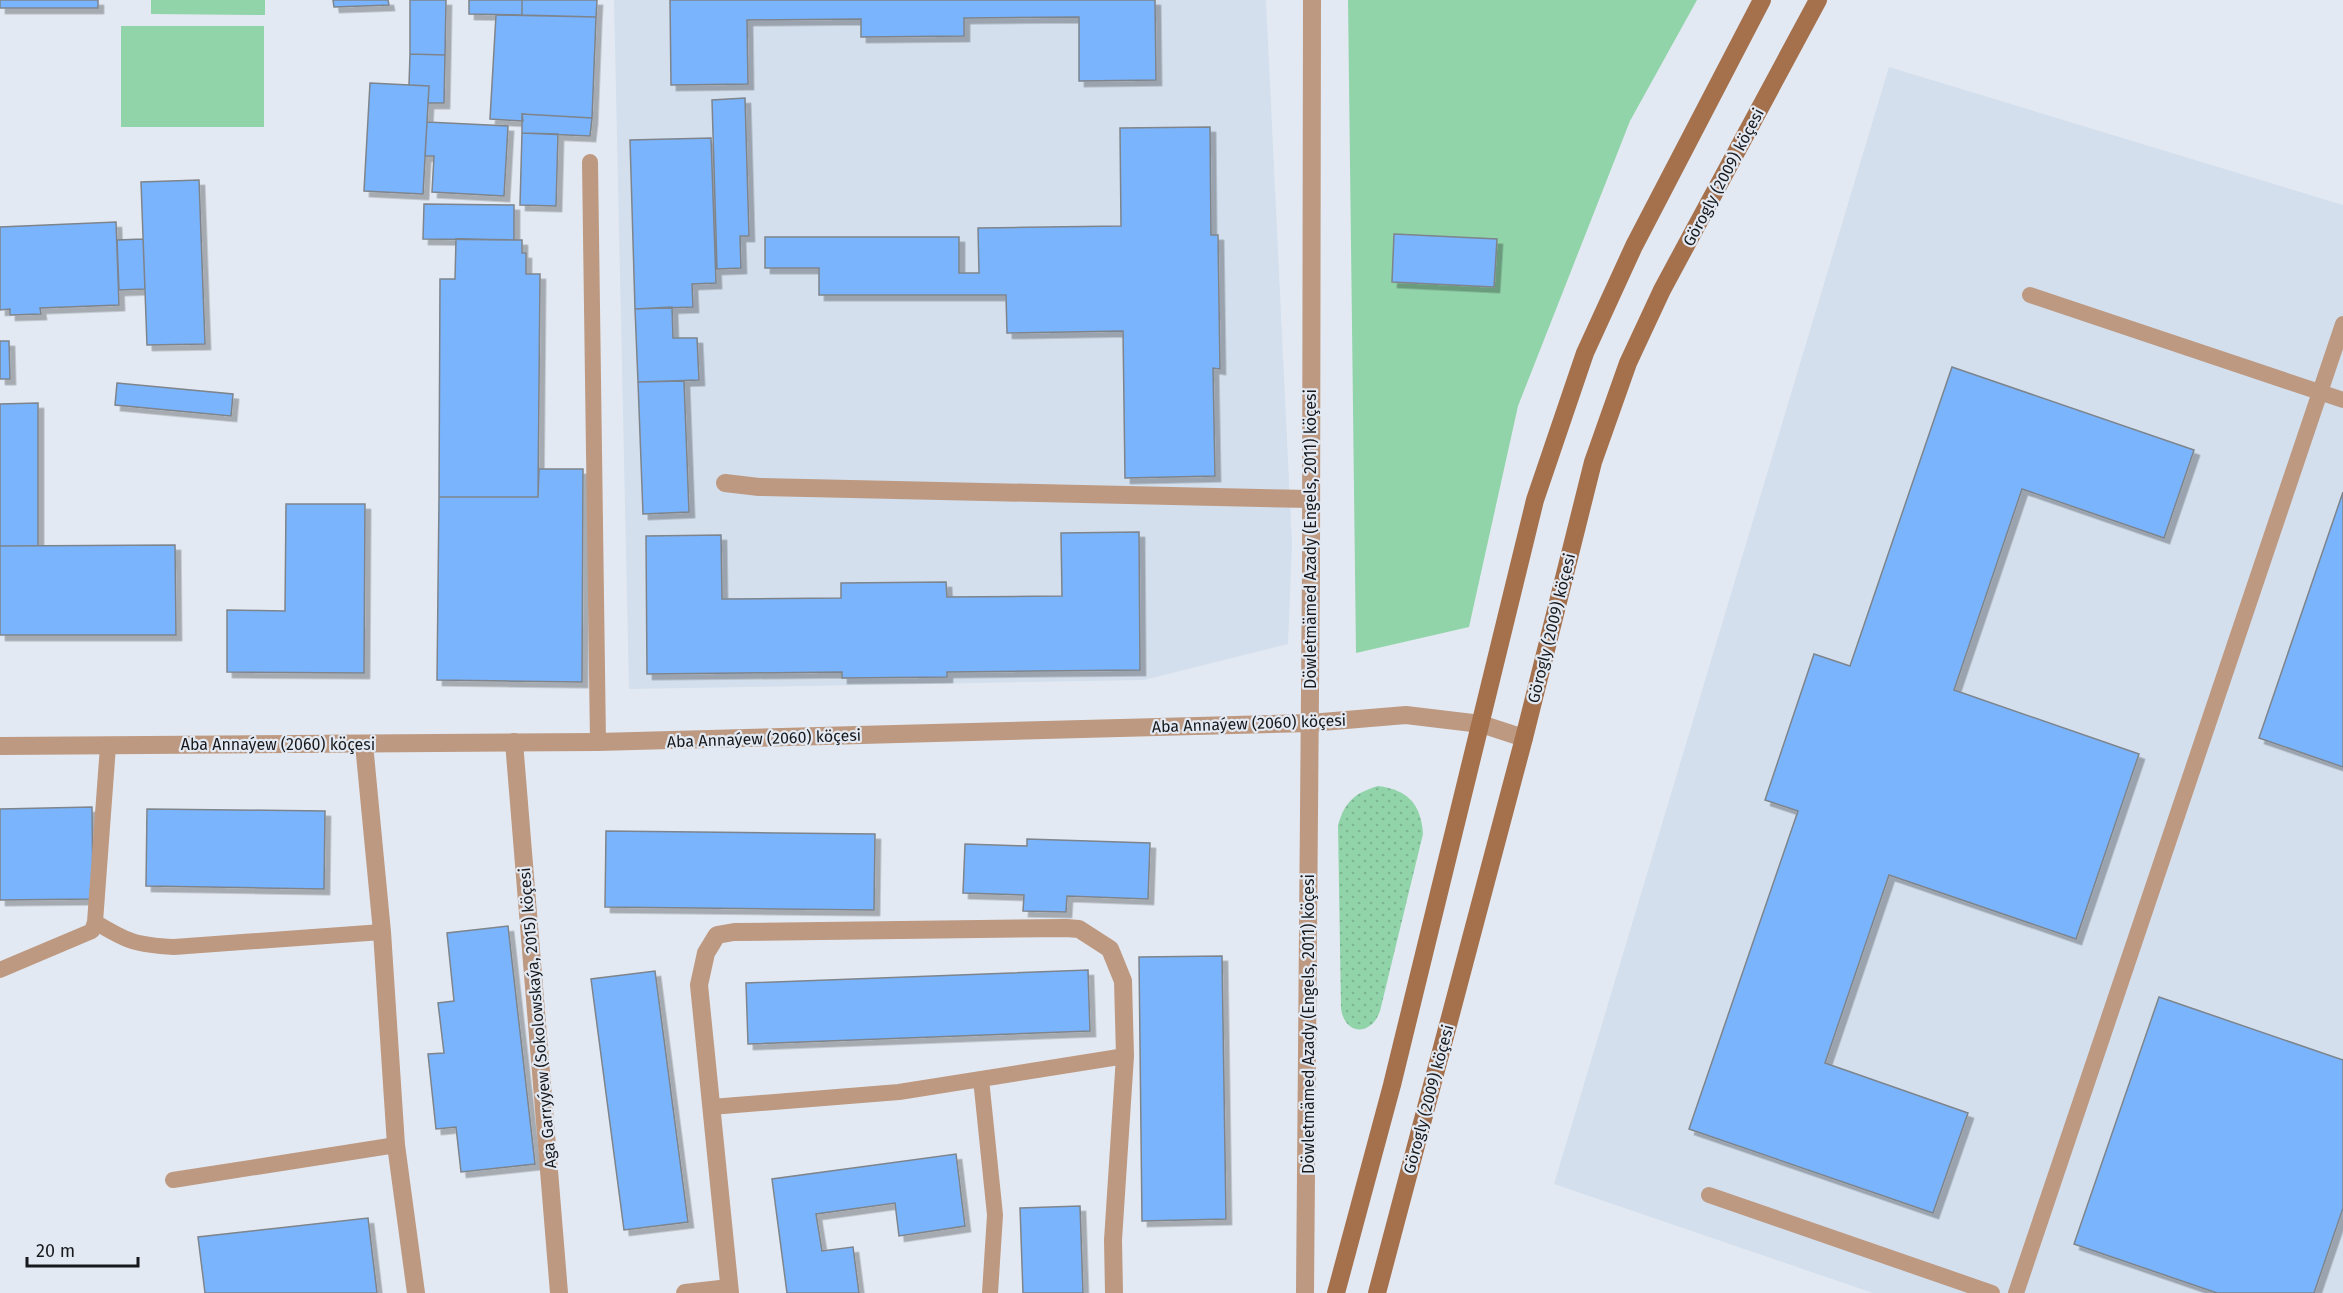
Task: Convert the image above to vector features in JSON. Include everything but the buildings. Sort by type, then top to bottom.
[{"type":"main road","points":[[1336,1293],[1394,1074],[1535,500],[1585,354],[1634,246],[1762,0]]},
{"type":"main road","name":"Görogly (2009) köçesi","points":[[1377,1293],[1524,738],[1593,462],[1628,363],[1662,290],[1818,0]]},
{"type":"street","name":"Döwletmämed Azady (Engels, 2011) köçesi","points":[[1305,1293],[1310,723],[1311,0]]},
{"type":"street","points":[[725,483],[759,487],[1310,499]]},
{"type":"street","name":"Aba Annaýew (2060) köçesi","points":[[0,746],[598,742],[1310,723],[1406,715],[1481,723],[1524,738]]},
{"type":"street","name":"Aga Garryýew (Sokolowskaýa, 2015) köçesi","points":[[514,742],[559,1293]]},
{"type":"street","points":[[364,744],[382,932],[395,1098],[396,1145],[416,1293]]},
{"type":"street","points":[[685,1293],[730,1291],[699,985],[706,953],[717,935],[734,932],[1079,929],[1110,949],[1124,981],[1125,1056],[1113,1240],[1114,1293]]},
{"type":"lane","points":[[590,162],[598,742]]},
{"type":"lane","points":[[2030,295],[2343,400]]},
{"type":"lane","points":[[2016,1293],[2343,324]]},
{"type":"lane","points":[[0,970],[92,931],[96,922],[108,746]]},
{"type":"lane","points":[[96,922],[125,940],[145,945],[164,946],[382,932]]},
{"type":"lane","points":[[711,1107],[899,1092],[1125,1056]]},
{"type":"lane","points":[[981,1079],[995,1215],[990,1293]]},
{"type":"lane","points":[[173,1180],[396,1145]]},
{"type":"lane","points":[[1709,1196],[1992,1293]]},
{"type":"shaded area","points":[[614,0],[1266,0],[1292,544],[1288,644],[1144,680],[629,689]]},
{"type":"shaded area","points":[[1889,67],[2343,205],[2343,1293],[1873,1293],[1554,1184]]},
{"type":"green space","points":[[151,0],[265,0],[265,15],[151,14]]},
{"type":"green space","points":[[1348,0],[1697,0],[1630,121],[1518,406],[1469,627],[1356,653]]},
{"type":"green space","points":[[121,26],[264,26],[264,127],[121,127]]},
{"type":"green space","points":[[1378,786],[1397,791],[1411,800],[1419,814],[1423,834],[1380,1011],[1371,1025],[1358,1029],[1347,1024],[1341,1008],[1338,825],[1344,810],[1352,799]]}]
